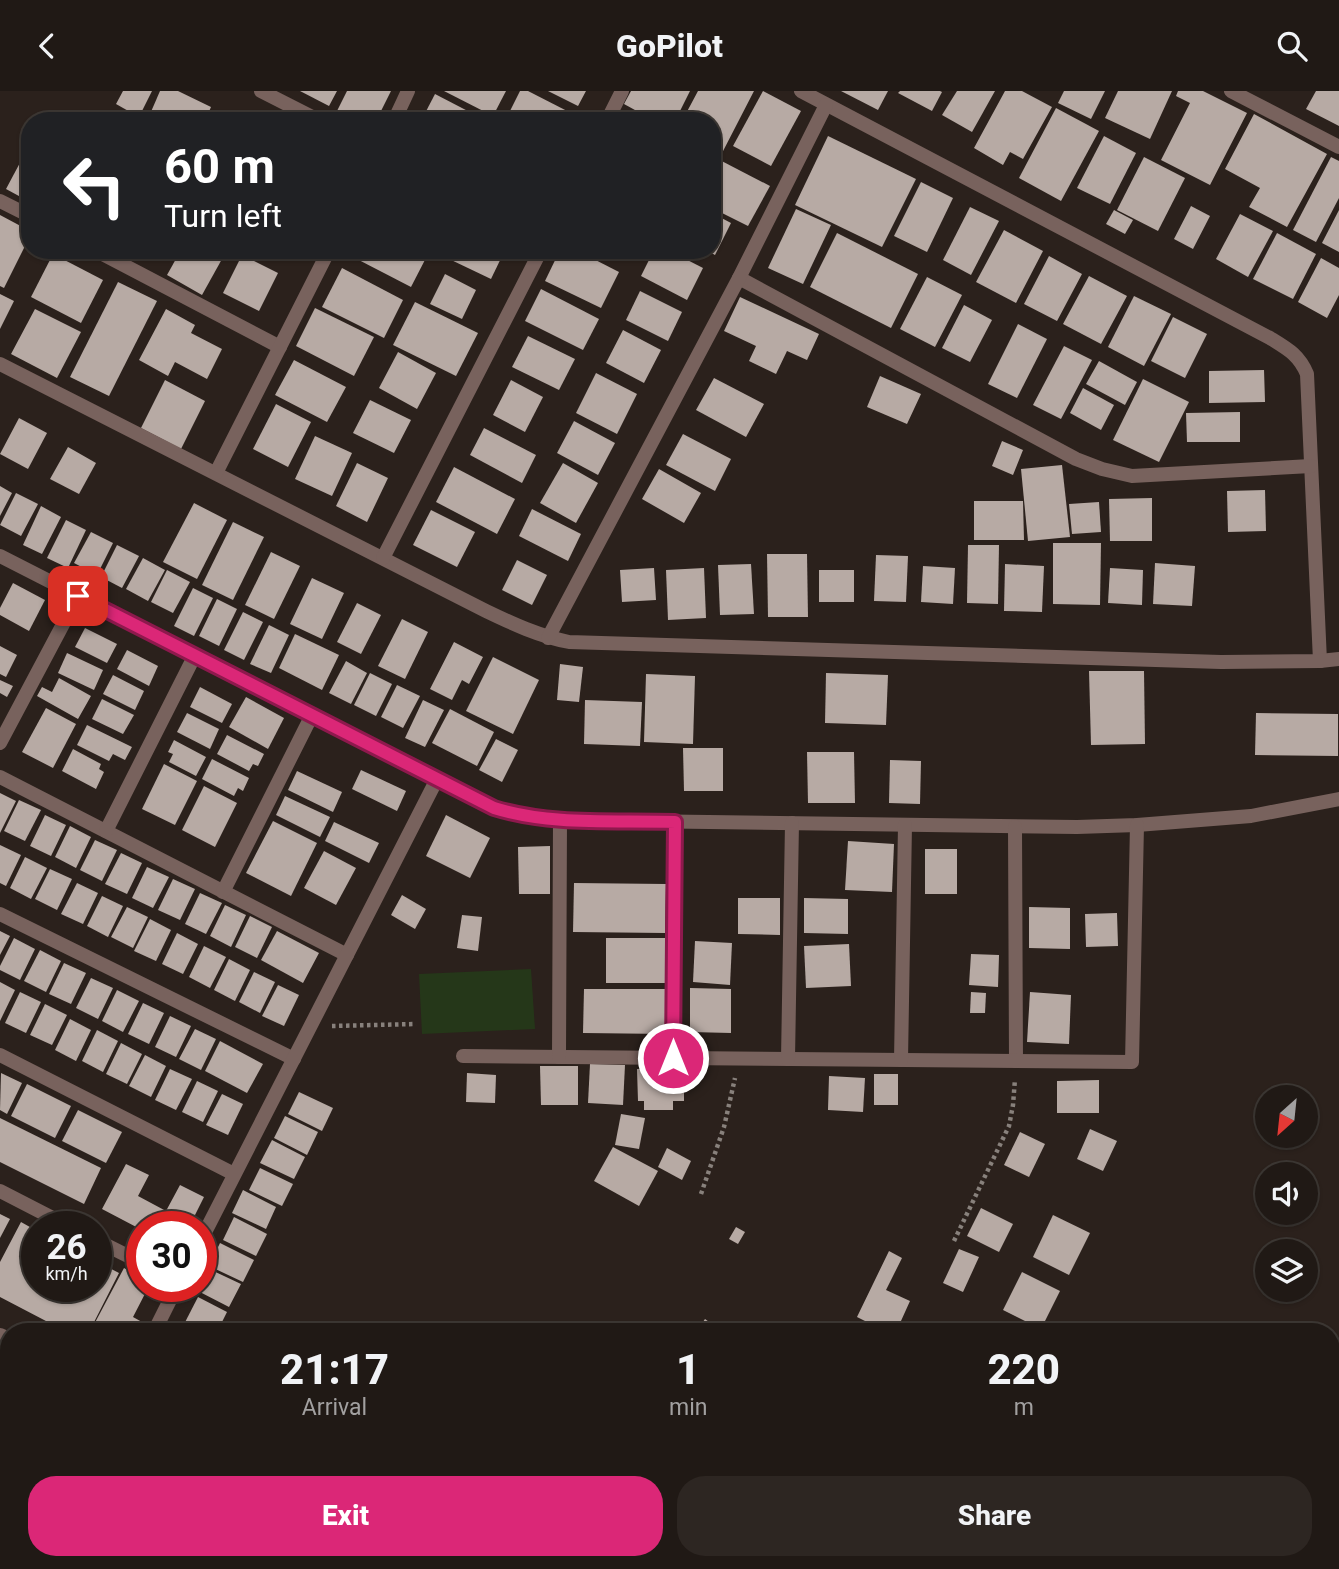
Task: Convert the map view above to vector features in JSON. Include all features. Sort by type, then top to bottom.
[{"type":"street","points":[[261,91],[302,112]]},
{"type":"street","points":[[398,112],[408,91]]},
{"type":"street","points":[[612,112],[622,91]]},
{"type":"street","points":[[801,91],[1270,338],[1301,361],[1307,374],[1320,661]]},
{"type":"street","points":[[1231,91],[1339,147]]},
{"type":"street","points":[[548,638],[739,278],[826,105]]},
{"type":"street","points":[[0,201],[21,212]]},
{"type":"street","points":[[112,259],[280,347]]},
{"type":"street","points":[[216,473],[324,259]]},
{"type":"street","points":[[383,558],[536,259]]},
{"type":"street","points":[[739,278],[1076,459],[1102,469],[1132,476],[1311,466]]},
{"type":"street","points":[[0,364],[486,611],[548,638],[569,642],[624,644],[1221,662],[1339,659]]},
{"type":"street","points":[[0,556],[494,808],[517,815],[560,820],[675,822],[1015,827],[1138,825],[1251,816],[1339,799]]},
{"type":"street","points":[[0,743],[78,596]]},
{"type":"street","points":[[106,831],[195,655]]},
{"type":"street","points":[[223,892],[312,715]]},
{"type":"street","points":[[0,777],[347,955]]},
{"type":"street","points":[[216,1211],[437,779]]},
{"type":"street","points":[[559,1057],[560,820]]},
{"type":"street","points":[[673,1058],[675,822]]},
{"type":"street","points":[[788,1059],[792,823]]},
{"type":"street","points":[[901,1060],[905,825]]},
{"type":"street","points":[[463,1056],[1132,1062],[1138,825]]},
{"type":"street","points":[[1015,827],[1016,1061]]},
{"type":"street","points":[[0,914],[294,1059]]},
{"type":"street","points":[[0,1055],[234,1174]]},
{"type":"street","points":[[0,1191],[39,1211]]},
{"type":"street","points":[[158,1323],[169,1302]]},
{"type":"path","points":[[310,1027],[416,1024]]},
{"type":"path","points":[[701,1194],[727,1115],[738,1058]]},
{"type":"path","points":[[954,1241],[1009,1126],[1016,1061]]},
{"type":"green space","points":[[531,969],[535,1029],[422,1034],[419,974]]},
{"type":"building","points":[[123,91],[152,91],[142,112],[130,112],[116,104]]},
{"type":"building","points":[[160,91],[178,91],[211,107],[209,112],[151,112]]},
{"type":"building","points":[[300,91],[337,91],[329,106]]},
{"type":"building","points":[[347,91],[391,91],[380,112],[336,112]]},
{"type":"building","points":[[444,91],[506,91],[495,112],[485,112]]},
{"type":"building","points":[[520,91],[528,91],[569,112],[510,112]]},
{"type":"building","points":[[548,91],[586,91],[578,106]]},
{"type":"building","points":[[631,91],[690,91],[680,112],[639,112],[624,104]]},
{"type":"building","points":[[698,91],[754,91],[721,155],[721,112],[687,112]]},
{"type":"building","points":[[763,91],[801,111],[771,166],[733,146]]},
{"type":"building","points":[[841,91],[888,91],[878,110]]},
{"type":"building","points":[[957,91],[995,91],[972,132],[942,115]]},
{"type":"building","points":[[1005,91],[1022,91],[1052,107],[1023,159],[1010,152],[1003,165],[974,148]]},
{"type":"building","points":[[1064,91],[1105,91],[1091,119],[1058,103]]},
{"type":"building","points":[[1118,91],[1172,91],[1150,139],[1105,118]]},
{"type":"building","points":[[1178,91],[1203,91],[1247,113],[1210,185],[1161,160],[1190,103],[1176,96]]},
{"type":"building","points":[[1316,91],[1339,91],[1339,126],[1306,109]]},
{"type":"building","points":[[942,92],[932,111],[898,93]]},
{"type":"building","points":[[435,94],[470,112],[426,112]]},
{"type":"building","points":[[1056,108],[1099,131],[1061,201],[1019,178]]},
{"type":"building","points":[[1254,114],[1327,154],[1287,227],[1249,207],[1260,188],[1225,169]]},
{"type":"building","points":[[828,136],[916,179],[882,247],[795,205]]},
{"type":"building","points":[[1104,136],[1136,153],[1110,204],[1077,188]]},
{"type":"building","points":[[1144,157],[1185,178],[1158,231],[1117,210]]},
{"type":"building","points":[[1331,157],[1339,161],[1339,198],[1316,242],[1293,230]]},
{"type":"building","points":[[21,161],[21,197],[6,189]]},
{"type":"building","points":[[721,161],[770,186],[748,226],[721,212]]},
{"type":"building","points":[[921,182],[953,198],[927,252],[894,236]]},
{"type":"building","points":[[1191,206],[1210,216],[1193,249],[1174,239]]},
{"type":"building","points":[[970,207],[999,221],[971,275],[943,260]]},
{"type":"building","points":[[796,209],[831,225],[803,284],[768,268]]},
{"type":"building","points":[[1114,210],[1133,220],[1125,234],[1106,224]]},
{"type":"building","points":[[1339,210],[1339,252],[1322,243]]},
{"type":"building","points":[[1240,214],[1273,231],[1248,277],[1216,259]]},
{"type":"building","points":[[0,215],[21,226],[21,254],[4,288],[0,286]]},
{"type":"building","points":[[721,218],[731,223],[721,243]]},
{"type":"building","points":[[1004,230],[1043,251],[1016,303],[976,282]]},
{"type":"building","points":[[837,233],[918,274],[891,328],[810,287]]},
{"type":"building","points":[[1277,233],[1316,254],[1293,299],[1253,279]]},
{"type":"building","points":[[1049,256],[1082,274],[1057,321],[1024,304]]},
{"type":"building","points":[[1321,258],[1339,268],[1339,295],[1327,318],[1298,302]]},
{"type":"building","points":[[50,259],[63,259],[103,280],[81,323],[31,297]]},
{"type":"building","points":[[176,259],[222,259],[202,295],[167,275]]},
{"type":"building","points":[[240,259],[250,259],[278,273],[259,311],[223,293]]},
{"type":"building","points":[[357,259],[425,259],[411,287]]},
{"type":"building","points":[[449,259],[501,259],[491,279]]},
{"type":"building","points":[[556,259],[594,259],[619,272],[601,308],[545,281]]},
{"type":"building","points":[[650,259],[686,259],[703,268],[687,300],[641,276]]},
{"type":"building","points":[[342,268],[403,300],[384,338],[322,307]]},
{"type":"building","points":[[445,274],[476,290],[462,319],[430,304]]},
{"type":"building","points":[[1089,276],[1127,296],[1101,344],[1063,324]]},
{"type":"building","points":[[927,277],[962,295],[935,347],[900,329]]},
{"type":"building","points":[[118,282],[157,301],[109,396],[70,377]]},
{"type":"building","points":[[541,289],[599,319],[583,350],[525,321]]},
{"type":"building","points":[[640,291],[682,312],[668,341],[626,320]]},
{"type":"building","points":[[0,294],[14,301],[0,329]]},
{"type":"building","points":[[1134,296],[1171,314],[1144,366],[1108,347]]},
{"type":"building","points":[[740,297],[819,334],[807,360],[787,351],[776,374],[749,361],[756,346],[724,331]]},
{"type":"building","points":[[415,302],[478,333],[456,376],[393,345]]},
{"type":"building","points":[[964,305],[992,320],[970,362],[942,348]]},
{"type":"building","points":[[315,308],[374,337],[354,376],[296,346]]},
{"type":"building","points":[[35,309],[81,332],[57,378],[11,354]]},
{"type":"building","points":[[166,309],[195,325],[191,333],[222,349],[207,379],[175,362],[168,376],[139,360]]},
{"type":"building","points":[[1173,317],[1207,334],[1185,378],[1151,361]]},
{"type":"building","points":[[1018,324],[1047,339],[1017,398],[988,384]]},
{"type":"building","points":[[623,330],[661,350],[644,383],[606,363]]},
{"type":"building","points":[[528,336],[575,359],[559,390],[512,367]]},
{"type":"building","points":[[1064,346],[1092,360],[1061,419],[1033,405]]},
{"type":"building","points":[[398,352],[436,373],[417,409],[379,388]]},
{"type":"building","points":[[294,360],[346,387],[327,422],[275,395]]},
{"type":"building","points":[[1099,361],[1137,382],[1125,405],[1086,384]]},
{"type":"building","points":[[1264,370],[1265,402],[1209,403],[1209,371]]},
{"type":"building","points":[[596,373],[637,394],[617,434],[576,413]]},
{"type":"building","points":[[880,376],[921,394],[907,424],[867,407]]},
{"type":"building","points":[[714,378],[764,404],[746,437],[696,410]]},
{"type":"building","points":[[1143,379],[1189,402],[1159,462],[1113,440]]},
{"type":"building","points":[[165,380],[205,401],[181,449],[141,428]]},
{"type":"building","points":[[511,380],[543,397],[525,432],[493,415]]},
{"type":"building","points":[[1083,388],[1114,405],[1101,430],[1070,413]]},
{"type":"building","points":[[370,400],[411,420],[394,453],[353,433]]},
{"type":"building","points":[[276,404],[311,422],[288,467],[253,449]]},
{"type":"building","points":[[1240,412],[1240,442],[1187,442],[1186,413]]},
{"type":"building","points":[[19,418],[47,433],[28,469],[0,454]]},
{"type":"building","points":[[574,421],[615,443],[598,475],[557,453]]},
{"type":"building","points":[[484,428],[536,455],[522,483],[470,455]]},
{"type":"building","points":[[683,434],[731,459],[715,491],[666,465]]},
{"type":"building","points":[[315,436],[352,453],[332,496],[295,479]]},
{"type":"building","points":[[1002,441],[1023,450],[1013,475],[992,466]]},
{"type":"building","points":[[68,447],[96,463],[79,494],[50,479]]},
{"type":"building","points":[[357,463],[388,478],[367,522],[336,506]]},
{"type":"building","points":[[563,463],[598,483],[576,523],[540,503]]},
{"type":"building","points":[[1062,465],[1070,537],[1028,541],[1021,469]]},
{"type":"building","points":[[454,467],[515,499],[497,534],[436,502]]},
{"type":"building","points":[[659,469],[701,493],[684,523],[642,499]]},
{"type":"building","points":[[0,486],[12,493],[0,516]]},
{"type":"building","points":[[1265,490],[1266,531],[1228,532],[1227,491]]},
{"type":"building","points":[[16,493],[38,504],[21,536],[0,525]]},
{"type":"building","points":[[1152,498],[1152,541],[1110,541],[1109,499]]},
{"type":"building","points":[[974,501],[1023,501],[1024,540],[974,540]]},
{"type":"building","points":[[1099,502],[1101,532],[1072,534],[1069,504]]},
{"type":"building","points":[[194,503],[227,520],[197,579],[163,562]]},
{"type":"building","points":[[41,506],[61,517],[42,554],[23,545]]},
{"type":"building","points":[[532,509],[581,534],[568,561],[519,536]]},
{"type":"building","points":[[431,510],[475,532],[457,567],[413,545]]},
{"type":"building","points":[[66,520],[86,530],[68,568],[47,558]]},
{"type":"building","points":[[233,522],[264,537],[233,600],[202,585]]},
{"type":"building","points":[[91,532],[113,543],[97,575],[74,563]]},
{"type":"building","points":[[1053,543],[1101,543],[1100,605],[1053,604]]},
{"type":"building","points":[[117,545],[139,556],[122,588],[101,577]]},
{"type":"building","points":[[968,545],[999,545],[998,604],[967,603]]},
{"type":"building","points":[[271,552],[300,566],[274,619],[245,605]]},
{"type":"building","points":[[767,554],[807,554],[808,617],[768,617]]},
{"type":"building","points":[[876,555],[908,556],[906,602],[874,601]]},
{"type":"building","points":[[143,558],[165,570],[148,601],[126,589]]},
{"type":"building","points":[[517,560],[547,575],[532,605],[502,590]]},
{"type":"building","points":[[1155,563],[1195,566],[1192,606],[1153,604]]},
{"type":"building","points":[[751,564],[754,614],[720,615],[718,565]]},
{"type":"building","points":[[1005,564],[1044,566],[1042,612],[1004,611]]},
{"type":"building","points":[[923,566],[955,568],[953,604],[921,602]]},
{"type":"building","points":[[654,568],[656,600],[622,602],[620,570]]},
{"type":"building","points":[[704,568],[706,618],[668,620],[666,570]]},
{"type":"building","points":[[1110,568],[1143,570],[1142,605],[1108,603]]},
{"type":"building","points":[[167,570],[190,582],[173,613],[151,602]]},
{"type":"building","points":[[819,570],[854,570],[854,602],[819,602]]},
{"type":"building","points":[[312,578],[344,593],[322,639],[290,624]]},
{"type":"building","points":[[13,583],[45,600],[29,631],[0,615],[0,608]]},
{"type":"building","points":[[193,588],[213,598],[194,636],[174,626]]},
{"type":"building","points":[[217,599],[237,609],[219,646],[199,636]]},
{"type":"building","points":[[357,603],[381,615],[361,654],[337,642]]},
{"type":"building","points":[[243,612],[263,622],[244,660],[224,650]]},
{"type":"building","points":[[402,619],[428,632],[405,679],[378,666]]},
{"type":"building","points":[[269,625],[289,635],[271,673],[250,664]]},
{"type":"building","points":[[85,628],[117,644],[107,663],[75,647]]},
{"type":"building","points":[[295,634],[339,655],[322,690],[279,668]]},
{"type":"building","points":[[454,642],[483,657],[469,684],[462,680],[452,700],[430,689]]},
{"type":"building","points":[[0,646],[17,655],[6,677],[0,674]]},
{"type":"building","points":[[127,650],[158,666],[149,686],[117,669]]},
{"type":"building","points":[[67,653],[103,670],[94,690],[58,673]]},
{"type":"building","points":[[493,657],[539,680],[513,734],[466,711]]},
{"type":"building","points":[[346,661],[367,673],[351,704],[329,693]]},
{"type":"building","points":[[560,664],[583,667],[579,702],[557,700]]},
{"type":"building","points":[[1089,671],[1144,671],[1145,744],[1091,745]]},
{"type":"building","points":[[370,673],[392,684],[376,716],[354,705]]},
{"type":"building","points":[[826,673],[888,675],[886,725],[825,723]]},
{"type":"building","points":[[646,674],[695,676],[693,744],[644,742]]},
{"type":"building","points":[[113,675],[144,691],[135,710],[103,694]]},
{"type":"building","points":[[59,678],[91,696],[78,719],[37,696],[42,687],[52,692]]},
{"type":"building","points":[[0,680],[13,686],[7,697],[0,693]]},
{"type":"building","points":[[397,685],[420,696],[403,728],[381,717]]},
{"type":"building","points":[[200,687],[232,704],[222,723],[190,707]]},
{"type":"building","points":[[246,697],[284,718],[268,749],[229,727]]},
{"type":"building","points":[[102,699],[134,715],[123,734],[92,719]]},
{"type":"building","points":[[423,700],[444,710],[425,747],[405,738]]},
{"type":"building","points":[[585,700],[642,702],[640,746],[584,744]]},
{"type":"building","points":[[46,708],[76,724],[53,768],[22,752]]},
{"type":"building","points":[[450,709],[494,732],[477,766],[432,743]]},
{"type":"building","points":[[187,713],[219,729],[210,749],[177,732]]},
{"type":"building","points":[[1256,713],[1338,714],[1338,756],[1255,755]]},
{"type":"building","points":[[87,725],[132,747],[125,760],[113,754],[109,761],[77,745]]},
{"type":"building","points":[[227,735],[264,754],[258,766],[253,764],[249,771],[217,754]]},
{"type":"building","points":[[496,739],[518,750],[502,782],[479,770]]},
{"type":"building","points":[[174,740],[206,757],[196,776],[169,762],[173,754],[168,752]]},
{"type":"building","points":[[683,748],[723,748],[723,791],[684,791]]},
{"type":"building","points":[[73,749],[101,764],[99,769],[104,772],[96,789],[62,771]]},
{"type":"building","points":[[807,752],[854,752],[855,803],[808,803]]},
{"type":"building","points":[[212,759],[249,778],[243,791],[238,788],[234,796],[202,779]]},
{"type":"building","points":[[890,760],[921,761],[920,804],[889,803]]},
{"type":"building","points":[[164,764],[197,781],[175,825],[142,809]]},
{"type":"building","points":[[361,770],[406,791],[397,811],[352,789]]},
{"type":"building","points":[[297,771],[342,792],[333,812],[288,790]]},
{"type":"building","points":[[204,786],[237,803],[215,847],[182,830]]},
{"type":"building","points":[[0,793],[16,801],[0,833]]},
{"type":"building","points":[[285,796],[330,817],[320,837],[276,815]]},
{"type":"building","points":[[19,800],[41,810],[25,841],[4,831]]},
{"type":"building","points":[[45,815],[66,825],[51,856],[30,846]]},
{"type":"building","points":[[446,815],[490,838],[470,878],[426,856]]},
{"type":"building","points":[[273,821],[317,843],[291,896],[246,873]]},
{"type":"building","points":[[334,822],[379,843],[369,863],[325,841]]},
{"type":"building","points":[[70,826],[91,837],[76,868],[55,857]]},
{"type":"building","points":[[95,840],[117,850],[102,881],[80,870]]},
{"type":"building","points":[[848,841],[894,844],[892,892],[845,890]]},
{"type":"building","points":[[0,845],[21,855],[6,886],[0,883]]},
{"type":"building","points":[[550,846],[550,894],[519,894],[518,847]]},
{"type":"building","points":[[925,849],[957,849],[957,894],[925,894]]},
{"type":"building","points":[[324,851],[356,868],[336,905],[304,888]]},
{"type":"building","points":[[121,853],[142,863],[127,894],[105,884]]},
{"type":"building","points":[[25,857],[47,868],[31,899],[10,888]]},
{"type":"building","points":[[147,867],[169,877],[153,908],[132,898]]},
{"type":"building","points":[[50,869],[72,879],[57,910],[35,899]]},
{"type":"building","points":[[173,879],[195,889],[180,920],[158,910]]},
{"type":"building","points":[[77,883],[98,893],[83,924],[61,914]]},
{"type":"building","points":[[574,883],[666,884],[665,933],[573,932]]},
{"type":"building","points":[[200,893],[222,903],[206,934],[185,924]]},
{"type":"building","points":[[402,895],[426,909],[415,929],[391,915]]},
{"type":"building","points":[[102,896],[123,906],[108,937],[87,926]]},
{"type":"building","points":[[738,898],[780,898],[780,935],[738,934]]},
{"type":"building","points":[[804,898],[848,899],[848,934],[804,933]]},
{"type":"building","points":[[225,905],[246,915],[231,947],[210,936]]},
{"type":"building","points":[[127,907],[148,917],[133,948],[111,937]]},
{"type":"building","points":[[1029,907],[1070,908],[1070,949],[1029,948]]},
{"type":"building","points":[[1117,913],[1118,946],[1086,947],[1085,914]]},
{"type":"building","points":[[462,915],[482,917],[478,951],[457,948]]},
{"type":"building","points":[[250,916],[272,927],[257,958],[235,947]]},
{"type":"building","points":[[150,919],[171,930],[156,961],[134,951]]},
{"type":"building","points":[[0,931],[10,936],[0,955]]},
{"type":"building","points":[[277,931],[319,953],[303,983],[261,960]]},
{"type":"building","points":[[177,933],[198,944],[183,974],[162,964]]},
{"type":"building","points":[[14,938],[35,949],[20,980],[0,970]]},
{"type":"building","points":[[606,938],[669,938],[669,983],[606,983]]},
{"type":"building","points":[[695,941],[732,943],[730,985],[693,982]]},
{"type":"building","points":[[849,944],[851,986],[806,988],[804,946]]},
{"type":"building","points":[[204,946],[226,957],[210,988],[189,977]]},
{"type":"building","points":[[40,950],[61,961],[46,992],[24,981]]},
{"type":"building","points":[[971,954],[999,955],[998,987],[969,985]]},
{"type":"building","points":[[229,959],[250,970],[235,1001],[214,990]]},
{"type":"building","points":[[64,963],[86,973],[71,1004],[49,994]]},
{"type":"building","points":[[254,972],[275,982],[260,1013],[239,1002]]},
{"type":"building","points":[[91,978],[113,988],[98,1019],[76,1008]]},
{"type":"building","points":[[0,982],[15,990],[0,1021]]},
{"type":"building","points":[[278,985],[299,995],[284,1026],[262,1016]]},
{"type":"building","points":[[690,988],[731,989],[731,1033],[690,1032]]},
{"type":"building","points":[[584,989],[667,989],[667,1034],[583,1033]]},
{"type":"building","points":[[117,990],[139,1001],[123,1032],[102,1021]]},
{"type":"building","points":[[20,992],[41,1002],[26,1033],[5,1023]]},
{"type":"building","points":[[971,992],[986,993],[985,1013],[970,1013]]},
{"type":"building","points":[[1030,992],[1071,995],[1069,1044],[1027,1042]]},
{"type":"building","points":[[143,1003],[164,1013],[149,1044],[128,1034]]},
{"type":"building","points":[[45,1004],[67,1015],[52,1045],[30,1035]]},
{"type":"building","points":[[170,1016],[191,1026],[176,1057],[155,1047]]},
{"type":"building","points":[[70,1019],[91,1030],[76,1061],[55,1050]]},
{"type":"building","points":[[195,1029],[216,1039],[201,1070],[179,1059]]},
{"type":"building","points":[[97,1030],[118,1041],[103,1072],[82,1061]]},
{"type":"building","points":[[220,1041],[263,1064],[247,1093],[205,1071]]},
{"type":"building","points":[[121,1043],[142,1054],[127,1084],[106,1074]]},
{"type":"building","points":[[145,1055],[166,1066],[151,1097],[129,1086]]},
{"type":"building","points":[[590,1064],[625,1065],[623,1105],[588,1103]]},
{"type":"building","points":[[540,1066],[578,1066],[578,1105],[541,1105]]},
{"type":"building","points":[[170,1069],[192,1079],[176,1110],[155,1100]]},
{"type":"building","points":[[637,1069],[684,1069],[684,1101],[673,1101],[673,1110],[644,1110],[644,1101],[638,1101]]},
{"type":"building","points":[[1,1073],[22,1083],[7,1114],[0,1110]]},
{"type":"building","points":[[467,1073],[496,1075],[495,1103],[466,1102]]},
{"type":"building","points":[[874,1074],[898,1074],[898,1105],[874,1105]]},
{"type":"building","points":[[829,1076],[865,1078],[863,1112],[828,1110]]},
{"type":"building","points":[[1099,1080],[1099,1113],[1057,1113],[1057,1081]]},
{"type":"building","points":[[197,1081],[218,1091],[203,1122],[182,1112]]},
{"type":"building","points":[[27,1084],[71,1106],[55,1138],[11,1116]]},
{"type":"building","points":[[299,1092],[333,1108],[322,1131],[288,1114]]},
{"type":"building","points":[[222,1094],[243,1104],[228,1135],[206,1125]]},
{"type":"building","points":[[78,1110],[122,1132],[106,1163],[62,1141]]},
{"type":"building","points":[[621,1114],[645,1118],[639,1149],[615,1145]]},
{"type":"building","points":[[285,1116],[318,1132],[307,1155],[274,1138]]},
{"type":"building","points":[[0,1118],[101,1168],[84,1204],[0,1162]]},
{"type":"building","points":[[1090,1129],[1117,1141],[1103,1171],[1077,1159]]},
{"type":"building","points":[[1020,1132],[1045,1144],[1029,1177],[1004,1165]]},
{"type":"building","points":[[272,1140],[305,1157],[294,1179],[260,1163]]},
{"type":"building","points":[[613,1147],[658,1171],[639,1206],[594,1181]]},
{"type":"building","points":[[667,1148],[691,1161],[682,1180],[658,1167]]},
{"type":"building","points":[[126,1164],[149,1175],[138,1196],[166,1211],[126,1211],[126,1222],[112,1214],[112,1211],[102,1209]]},
{"type":"building","points":[[260,1168],[293,1184],[282,1206],[249,1190]]},
{"type":"building","points":[[180,1185],[204,1197],[197,1211],[166,1211]]},
{"type":"building","points":[[243,1190],[276,1207],[266,1229],[232,1213]]},
{"type":"building","points":[[981,1208],[1013,1224],[999,1252],[967,1236]]},
{"type":"building","points":[[0,1214],[10,1219],[0,1238]]},
{"type":"building","points":[[1053,1215],[1090,1233],[1069,1275],[1033,1257]]},
{"type":"building","points":[[234,1217],[267,1234],[256,1256],[223,1240]]},
{"type":"building","points":[[21,1222],[21,1302],[104,1302],[94,1323],[50,1323],[0,1297],[0,1262]]},
{"type":"building","points":[[736,1227],[745,1232],[738,1244],[729,1239]]},
{"type":"building","points":[[220,1243],[254,1260],[243,1282],[217,1270],[217,1249]]},
{"type":"building","points":[[959,1249],[979,1257],[963,1292],[943,1283]]},
{"type":"building","points":[[889,1251],[902,1258],[886,1290],[910,1301],[900,1323],[869,1323],[857,1317]]},
{"type":"building","points":[[124,1268],[126,1302],[141,1302],[133,1317],[142,1323],[95,1323],[106,1302],[112,1302],[112,1291]]},
{"type":"building","points":[[112,1269],[119,1273],[112,1287]]},
{"type":"building","points":[[1022,1272],[1060,1291],[1044,1323],[1029,1323],[1003,1310]]},
{"type":"building","points":[[217,1273],[241,1284],[229,1307],[217,1301]]},
{"type":"building","points":[[195,1302],[208,1302],[227,1312],[222,1323],[185,1323]]},
{"type":"route","points":[[78,596],[494,808],[517,815],[560,820],[675,822],[673,1058]]}]
